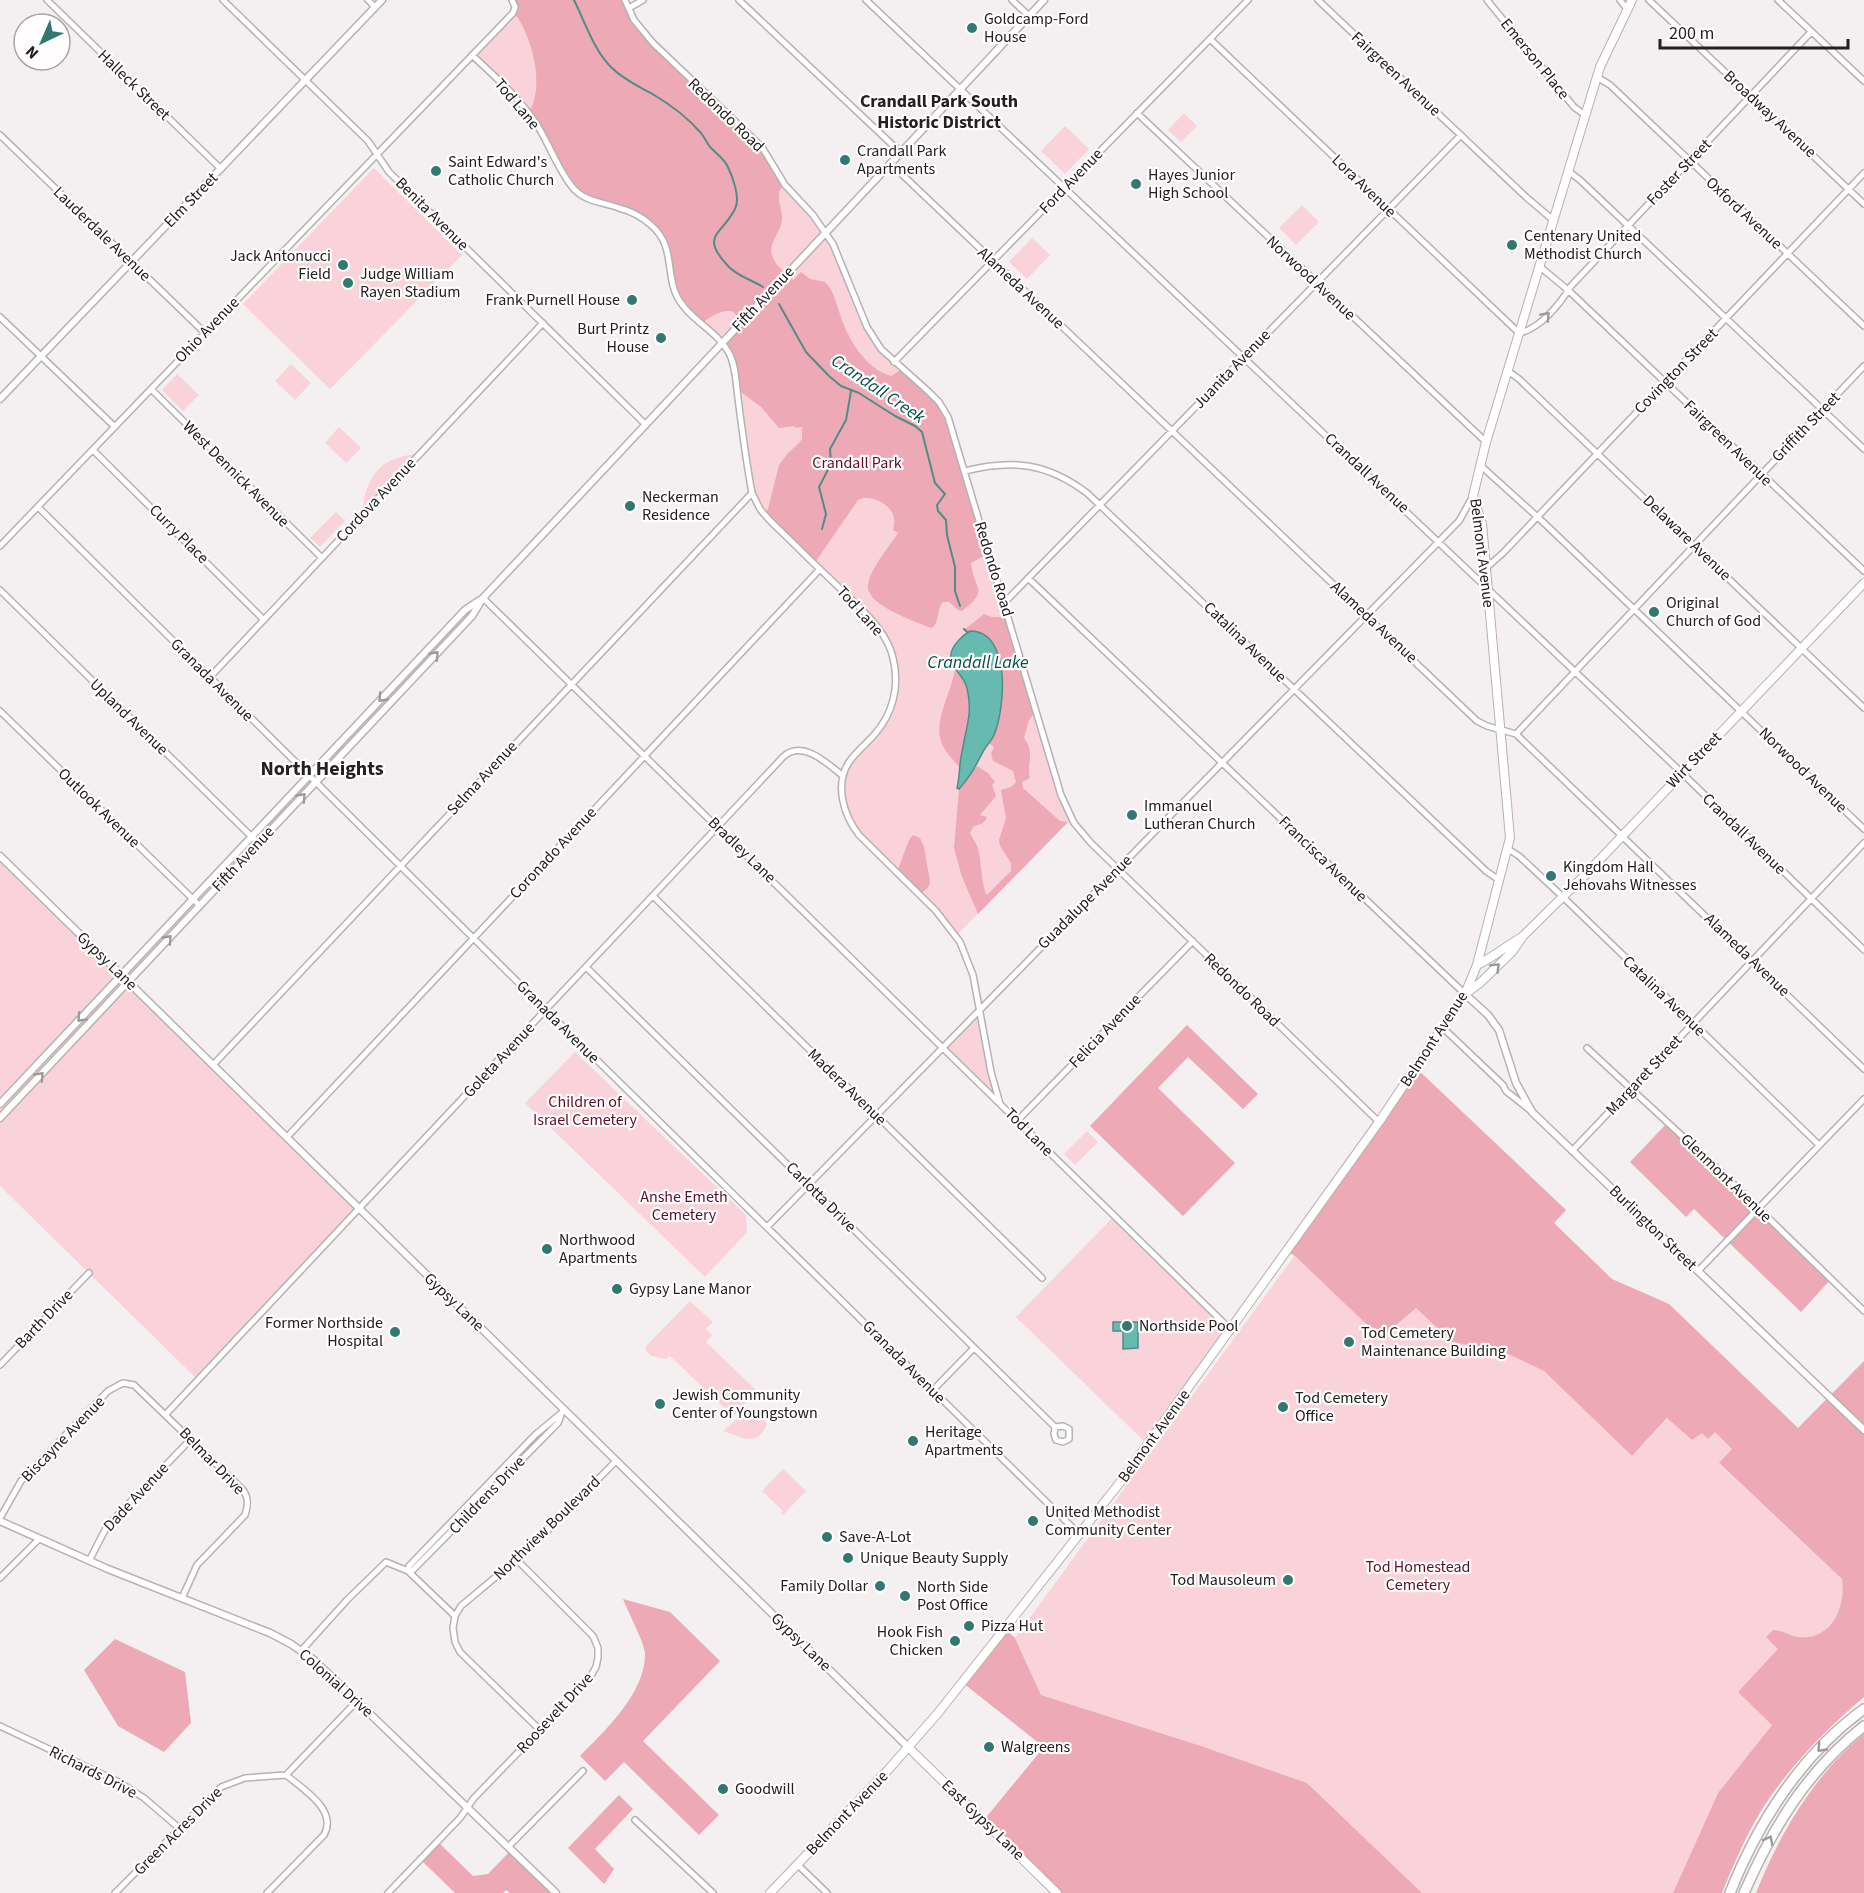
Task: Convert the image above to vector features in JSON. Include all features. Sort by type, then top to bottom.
[{"type":"highway","points":[[1730,1893],[1750,1848],[1772,1809],[1819,1749],[1864,1709]]},
{"type":"highway","points":[[1744,1893],[1770,1838],[1796,1797],[1825,1762],[1864,1726]]},
{"type":"main road","name":"Belmont Avenue","points":[[770,1893],[908,1747],[955,1693],[1080,1535],[1231,1330],[1379,1122],[1465,994],[1477,965],[1508,849],[1509,826],[1482,524],[1473,496],[1479,464],[1602,59],[1632,0]]},
{"type":"main road","name":"Wirt Street","points":[[1465,994],[1512,952],[1523,936],[1864,583]]},
{"type":"main road","name":"Wirt Street","points":[[1477,965],[1495,956],[1523,936]]},
{"type":"main road","name":"East Gypsy Lane","points":[[908,1747],[1057,1893]]},
{"type":"street","name":"Halleck Street","points":[[46,0],[221,169]]},
{"type":"street","name":"Benita Avenue","points":[[223,0],[368,141],[389,172],[645,424]]},
{"type":"street","points":[[368,0],[375,7]]},
{"type":"street","name":"Elm Street","points":[[0,399],[382,0]]},
{"type":"street","name":"Ohio Avenue","points":[[0,546],[472,55],[514,10],[512,0]]},
{"type":"street","name":"Redondo Road","points":[[625,0],[642,32],[652,43],[762,147],[784,185],[813,215],[838,252],[872,336],[881,349],[929,392],[945,411],[1065,805],[1081,833],[1379,1122]]},
{"type":"street","points":[[628,8],[643,0]]},
{"type":"street","points":[[739,0],[900,152]]},
{"type":"street","name":"Crandall Avenue","points":[[866,0],[1575,671],[1864,950]]},
{"type":"street","points":[[1012,0],[1029,16]]},
{"type":"street","name":"Fifth Avenue","points":[[0,1118],[471,616],[483,597],[1044,0]]},
{"type":"street","name":"Ford Avenue","points":[[894,362],[1248,0]]},
{"type":"street","name":"Fairgreen Avenue","points":[[1318,0],[1532,203],[1553,220]]},
{"type":"street","name":"Emerson Place","points":[[1487,0],[1575,107],[1585,115]]},
{"type":"street","points":[[1620,0],[1627,9]]},
{"type":"street","name":"Broadway Avenue","points":[[1649,0],[1864,204]]},
{"type":"street","points":[[1778,0],[1864,81]]},
{"type":"street","name":"Foster Street","points":[[1519,333],[1534,328],[1811,32]]},
{"type":"street","name":"Lora Avenue","points":[[1210,39],[1519,333]]},
{"type":"street","name":"Tod Lane","points":[[472,55],[529,113],[543,134],[568,182],[577,192],[588,199],[632,213],[657,231],[669,253],[672,282],[679,301],[722,343],[733,364],[752,493],[764,514],[878,627],[890,648],[896,683],[891,708],[880,727],[850,762],[843,776],[843,804],[850,823],[859,835],[936,911],[952,930],[969,960],[977,988],[991,1072],[1000,1104],[1231,1330]]},
{"type":"street","name":"Oxford Avenue","points":[[1597,77],[1610,85],[1864,326]]},
{"type":"street","name":"Norwood Avenue","points":[[1137,113],[1486,442]]},
{"type":"street","name":"Lauderdale Avenue","points":[[0,135],[205,333]]},
{"type":"street","name":"Juanita Avenue","points":[[1004,603],[1461,135]]},
{"type":"street","name":"Alameda Avenue","points":[[890,163],[1476,720],[1500,731],[1516,734],[1864,1069]]},
{"type":"street","points":[[1568,171],[1864,449]]},
{"type":"street","name":"Covington Street","points":[[1486,568],[1538,517],[1864,173]]},
{"type":"street","name":"Fairgreen Avenue","points":[[1539,266],[1864,571]]},
{"type":"street","points":[[0,317],[115,427]]},
{"type":"street","name":"Cordova Avenue","points":[[210,677],[543,323]]},
{"type":"street","name":"Griffith Street","points":[[1516,734],[1864,366]]},
{"type":"street","name":"Delaware Avenue","points":[[1508,371],[1598,453],[1864,708]]},
{"type":"street","name":"West Dennick Avenue","points":[[151,389],[322,558]]},
{"type":"street","name":"Curry Place","points":[[93,450],[264,620]]},
{"type":"street","name":"Catalina Avenue","points":[[965,471],[1002,464],[1042,468],[1074,483],[1099,504],[1486,871],[1499,880]]},
{"type":"street","points":[[1479,464],[1538,517]]},
{"type":"street","name":"Selma Avenue","points":[[213,1065],[752,493]]},
{"type":"street","name":"Guadalupe Avenue","points":[[767,1227],[1459,521],[1473,496]]},
{"type":"street","name":"Granada Avenue","points":[[38,507],[1080,1535]]},
{"type":"street","name":"Norwood Avenue","points":[[1538,517],[1864,829]]},
{"type":"street","name":"Coronado Avenue","points":[[287,1137],[820,569]]},
{"type":"street","name":"Francisca Avenue","points":[[1028,578],[1488,1015],[1499,1030],[1516,1083],[1532,1112]]},
{"type":"street","name":"Upland Avenue","points":[[0,590],[258,843]]},
{"type":"street","name":"Fifth Avenue","points":[[0,1104],[465,609],[483,597]]},
{"type":"street","name":"Bradley Lane","points":[[483,597],[1000,1104]]},
{"type":"street","name":"Outlook Avenue","points":[[0,711],[199,905]]},
{"type":"street","name":"Goleta Avenue","points":[[166,1414],[783,757],[793,750],[808,751],[843,776]]},
{"type":"street","name":"Margaret Street","points":[[1572,1151],[1864,843]]},
{"type":"street","name":"Catalina Avenue","points":[[1508,849],[1519,856],[1563,897],[1819,1145]]},
{"type":"street","name":"Gypsy Lane","points":[[0,856],[563,1412],[908,1747]]},
{"type":"street","name":"Madera Avenue","points":[[653,896],[1042,1278]]},
{"type":"street","name":"Felicia Avenue","points":[[1017,1121],[1193,941]]},
{"type":"street","name":"Carlotta Drive","points":[[586,967],[1055,1427]]},
{"type":"street","name":"Burlington Street","points":[[1442,1027],[1495,1077],[1506,1091],[1532,1112],[1864,1430]]},
{"type":"street","name":"Glenmont Avenue","points":[[1587,1047],[1864,1311]]},
{"type":"street","points":[[1698,1271],[1864,1099]]},
{"type":"street","name":"Barth Drive","points":[[0,1365],[88,1273]]},
{"type":"street","points":[[933,1390],[974,1348]]},
{"type":"street","name":"Biscayne Avenue","points":[[0,1520],[21,1481],[113,1387],[123,1383],[134,1385],[166,1414]]},
{"type":"street","name":"Childrens Drive","points":[[408,1571],[409,1566],[525,1448],[526,1444],[563,1412]]},
{"type":"street","name":"Childrens Drive","points":[[408,1571],[413,1570],[558,1423],[563,1412]]},
{"type":"street","name":"Belmar Drive","points":[[166,1414],[243,1490],[248,1504],[242,1519],[197,1565],[182,1598]]},
{"type":"street","name":"Dade Avenue","points":[[89,1561],[107,1526],[191,1438]]},
{"type":"street","name":"Northview Boulevard","points":[[455,1616],[464,1603],[517,1560],[616,1461]]},
{"type":"street","name":"Colonial Drive","points":[[0,1520],[38,1540],[270,1633],[301,1651],[357,1701],[556,1893]]},
{"type":"street","points":[[0,1578],[38,1540]]},
{"type":"street","name":"Roosevelt Drive","points":[[388,1893],[442,1838],[474,1798],[592,1676],[598,1662],[598,1648],[587,1628],[517,1560]]},
{"type":"street","points":[[301,1651],[347,1600],[386,1562],[408,1571],[455,1616],[453,1635],[460,1652],[540,1730]]},
{"type":"street","points":[[267,1893],[324,1835],[328,1826],[327,1815],[322,1807],[286,1775],[357,1701]]},
{"type":"street","name":"Richards Drive","points":[[0,1726],[119,1782],[144,1798],[180,1828]]},
{"type":"street","points":[[508,1847],[583,1771]]},
{"type":"street","name":"Green Acres Drive","points":[[115,1893],[215,1792],[227,1783],[245,1778],[286,1775]]},
{"type":"street","points":[[635,1820],[713,1893]]},
{"type":"street","points":[[798,1864],[827,1893]]},
{"type":"green space","points":[[512,0],[625,0],[642,31],[753,138],[784,184],[779,193],[782,220],[771,251],[776,263],[793,280],[801,272],[810,279],[825,282],[834,296],[846,331],[865,359],[881,372],[891,376],[902,369],[945,411],[989,553],[971,563],[978,593],[971,604],[962,611],[949,602],[943,602],[936,623],[931,628],[893,612],[875,600],[870,593],[869,580],[898,533],[893,530],[893,514],[890,509],[875,499],[858,500],[814,564],[764,514],[768,509],[779,465],[802,439],[802,427],[779,428],[761,407],[737,389],[733,364],[722,343],[742,321],[737,315],[730,311],[722,312],[701,324],[679,301],[665,245],[643,220],[577,192],[529,113],[536,92],[536,69],[531,46],[514,12]]},
{"type":"green space","name":"Crandall Park","points":[[513,13],[635,20],[774,168],[825,232],[867,327],[881,349],[945,411],[1061,795],[1074,822],[1068,822],[956,936],[952,929],[859,835],[843,804],[843,776],[848,765],[875,734],[893,701],[893,657],[877,627],[764,514],[752,493],[733,364],[722,343],[692,316],[662,238],[529,113],[472,55]]},
{"type":"green space","points":[[1184,113],[1197,126],[1181,142],[1168,130]]},
{"type":"green space","points":[[1065,126],[1089,149],[1065,174],[1041,151]]},
{"type":"green space","name":"Judge William Rayen Stadium","points":[[374,168],[462,255],[330,389],[243,304]]},
{"type":"green space","points":[[1302,205],[1319,222],[1296,245],[1279,228]]},
{"type":"green space","points":[[1032,238],[1050,255],[1027,279],[1009,262]]},
{"type":"green space","points":[[291,364],[311,383],[295,400],[275,381]]},
{"type":"green space","points":[[177,374],[199,395],[183,411],[162,390]]},
{"type":"green space","points":[[339,427],[361,448],[346,463],[325,443]]},
{"type":"green space","points":[[419,454],[362,515],[367,490],[377,471],[394,459]]},
{"type":"green space","points":[[336,512],[345,521],[320,547],[310,538]]},
{"type":"green space","points":[[483,598],[472,616],[129,982],[359,1209],[198,1380],[0,1186],[0,856],[121,975],[465,610]]},
{"type":"green space","points":[[984,614],[992,617],[1008,617],[1036,711],[1029,720],[1024,738],[1030,754],[1030,778],[1022,782],[1023,788],[1060,821],[1068,822],[978,914],[962,877],[954,848],[959,789],[977,766],[988,773],[995,782],[992,785],[996,796],[980,815],[987,817],[986,820],[973,827],[970,833],[979,851],[987,895],[1011,871],[1011,863],[1000,846],[999,840],[1006,818],[1001,790],[1011,787],[1016,782],[1013,771],[993,761],[991,754],[994,747],[989,743],[1001,706],[1002,675],[996,649],[986,638],[964,630]]},
{"type":"green space","points":[[955,669],[963,680],[969,704],[960,768],[943,746],[939,728]]},
{"type":"green space","points":[[913,835],[920,838],[924,847],[930,881],[929,886],[920,895],[897,872]]},
{"type":"green space","points":[[980,1009],[1000,1104],[943,1047]]},
{"type":"green space","points":[[1187,1025],[1258,1094],[1243,1109],[1188,1057],[1158,1088],[1235,1163],[1183,1216],[1090,1126]]},
{"type":"green space","name":"Anshe Emeth Cemetery","points":[[575,1052],[746,1215],[747,1232],[705,1277],[525,1103]]},
{"type":"green space","points":[[1415,1067],[1566,1210],[1554,1223],[1612,1279],[1669,1304],[1798,1428],[1864,1361],[1864,1697],[1810,1748],[1764,1806],[1746,1837],[1722,1893],[1673,1893],[1718,1793],[1772,1725],[1738,1692],[1778,1649],[1766,1637],[1773,1630],[1799,1637],[1810,1637],[1828,1627],[1834,1620],[1842,1600],[1842,1579],[1719,1463],[1732,1449],[1715,1432],[1708,1439],[1702,1433],[1692,1440],[1667,1418],[1632,1456],[1544,1371],[1504,1352],[1452,1342],[1416,1308],[1381,1338],[1287,1251]]},
{"type":"green space","points":[[1668,1122],[1831,1279],[1801,1312],[1694,1209],[1686,1217],[1630,1162]]},
{"type":"green space","points":[[1087,1131],[1098,1142],[1075,1165],[1064,1154]]},
{"type":"green space","name":"Northside Pool","points":[[1114,1216],[1231,1330],[1148,1445],[1016,1317]]},
{"type":"green space","name":"Tod Homestead Cemetery","points":[[1295,1255],[1381,1337],[1416,1308],[1452,1342],[1504,1352],[1544,1371],[1632,1456],[1668,1418],[1692,1440],[1702,1433],[1715,1432],[1732,1449],[1719,1464],[1842,1579],[1843,1594],[1840,1607],[1828,1628],[1807,1637],[1793,1636],[1779,1630],[1766,1637],[1779,1649],[1772,1725],[1718,1793],[1673,1893],[1422,1893],[1307,1783],[1198,1745],[1041,1695],[1015,1638]]},
{"type":"green space","points":[[690,1301],[713,1322],[706,1329],[712,1335],[706,1342],[757,1391],[733,1416],[670,1356],[666,1359],[651,1356],[646,1351],[646,1346]]},
{"type":"green space","points":[[750,1413],[762,1417],[767,1424],[758,1436],[748,1439],[723,1431],[742,1415]]},
{"type":"green space","points":[[783,1469],[806,1491],[783,1515],[781,1513],[783,1511],[762,1491]]},
{"type":"green space","points":[[623,1599],[670,1612],[720,1661],[643,1741],[719,1815],[699,1835],[624,1762],[605,1781],[580,1756],[622,1710],[639,1682],[644,1668],[644,1649]]},
{"type":"green space","points":[[1006,1630],[1015,1638],[1041,1695],[1198,1745],[1307,1783],[1422,1893],[1051,1893],[1054,1890],[983,1821],[1044,1747],[963,1683]]},
{"type":"green space","points":[[115,1639],[185,1672],[191,1723],[164,1752],[118,1726],[84,1670]]},
{"type":"green space","points":[[1864,1734],[1864,1893],[1756,1893],[1776,1849],[1800,1806],[1829,1768]]},
{"type":"green space","points":[[619,1795],[633,1809],[595,1849],[614,1869],[604,1884],[568,1848]]},
{"type":"green space","points":[[438,1842],[473,1876],[488,1874],[511,1850],[556,1893],[510,1893],[506,1890],[503,1893],[455,1893],[421,1860]]},
{"type":"water","name":"Crandall Lake","points":[[970,631],[984,634],[993,644],[999,657],[1002,673],[1001,708],[994,735],[959,789],[957,788],[968,720],[969,697],[965,683],[951,660],[951,655],[955,645]]},
{"type":"water","points":[[1113,1322],[1138,1322],[1138,1348],[1123,1349],[1123,1331],[1113,1331]]},
{"type":"waterway","name":"Crandall Creek","points":[[574,0],[595,45],[612,68],[685,117],[722,158],[735,187],[737,204],[730,218],[716,236],[715,248],[719,256],[732,269],[763,287]]},
{"type":"waterway","name":"Crandall Creek","points":[[779,304],[806,352],[829,376],[841,386],[859,393],[922,432],[935,483],[945,494],[937,505],[938,511],[946,520],[947,535],[955,567],[955,591],[960,606]]},
{"type":"waterway","points":[[822,529],[826,514],[819,487],[831,464],[830,449],[846,420],[851,391]]},
{"type":"waterway","name":"Crandall Creek","points":[[964,629],[967,632]]},
{"type":"place","name":"Goldcamp-Ford House","points":[[972,28]]},
{"type":"place","name":"Crandall Park Apartments","points":[[845,160]]},
{"type":"place","name":"Saint Edward's Catholic Church","points":[[436,171]]},
{"type":"place","name":"Hayes Junior High School","points":[[1136,184]]},
{"type":"place","name":"Centenary United Methodist Church","points":[[1512,245]]},
{"type":"place","name":"Jack Antonucci Field","points":[[343,265]]},
{"type":"place","name":"Judge William Rayen Stadium","points":[[348,283]]},
{"type":"place","name":"Frank Purnell House","points":[[632,300]]},
{"type":"place","name":"Burt Printz House","points":[[661,338]]},
{"type":"place","name":"Neckerman Residence","points":[[630,506]]},
{"type":"place","name":"Original Church of God","points":[[1654,612]]},
{"type":"place","name":"Immanuel Lutheran Church","points":[[1132,815]]},
{"type":"place","name":"Kingdom Hall Jehovahs Witnesses","points":[[1551,876]]},
{"type":"place","name":"Northwood Apartments","points":[[547,1249]]},
{"type":"place","name":"Gypsy Lane Manor","points":[[617,1289]]},
{"type":"place","name":"Northside Pool","points":[[1127,1326]]},
{"type":"place","name":"Former Northside Hospital","points":[[395,1332]]},
{"type":"place","name":"Tod Cemetery Maintenance Building","points":[[1349,1342]]},
{"type":"place","name":"Jewish Community Center of Youngstown","points":[[660,1404]]},
{"type":"place","name":"Tod Cemetery Office","points":[[1283,1407]]},
{"type":"place","name":"Heritage Apartments","points":[[913,1441]]},
{"type":"place","name":"United Methodist Community Center","points":[[1033,1521]]},
{"type":"place","name":"Save-A-Lot","points":[[827,1537]]},
{"type":"place","name":"Unique Beauty Supply","points":[[848,1558]]},
{"type":"place","name":"Tod Mausoleum","points":[[1288,1580]]},
{"type":"place","name":"Family Dollar","points":[[880,1586]]},
{"type":"place","name":"North Side Post Office","points":[[905,1596]]},
{"type":"place","name":"Pizza Hut","points":[[969,1626]]},
{"type":"place","name":"Hook Fish Chicken","points":[[955,1641]]},
{"type":"place","name":"Walgreens","points":[[989,1747]]},
{"type":"place","name":"Goodwill","points":[[723,1789]]},
{"type":"district","name":"Crandall Park South Historic District","points":[[939,111]]},
{"type":"district","name":"North Heights","points":[[322,769]]},
{"type":"park label","name":"Children of Israel Cemetery","points":[[585,1111]]}]
